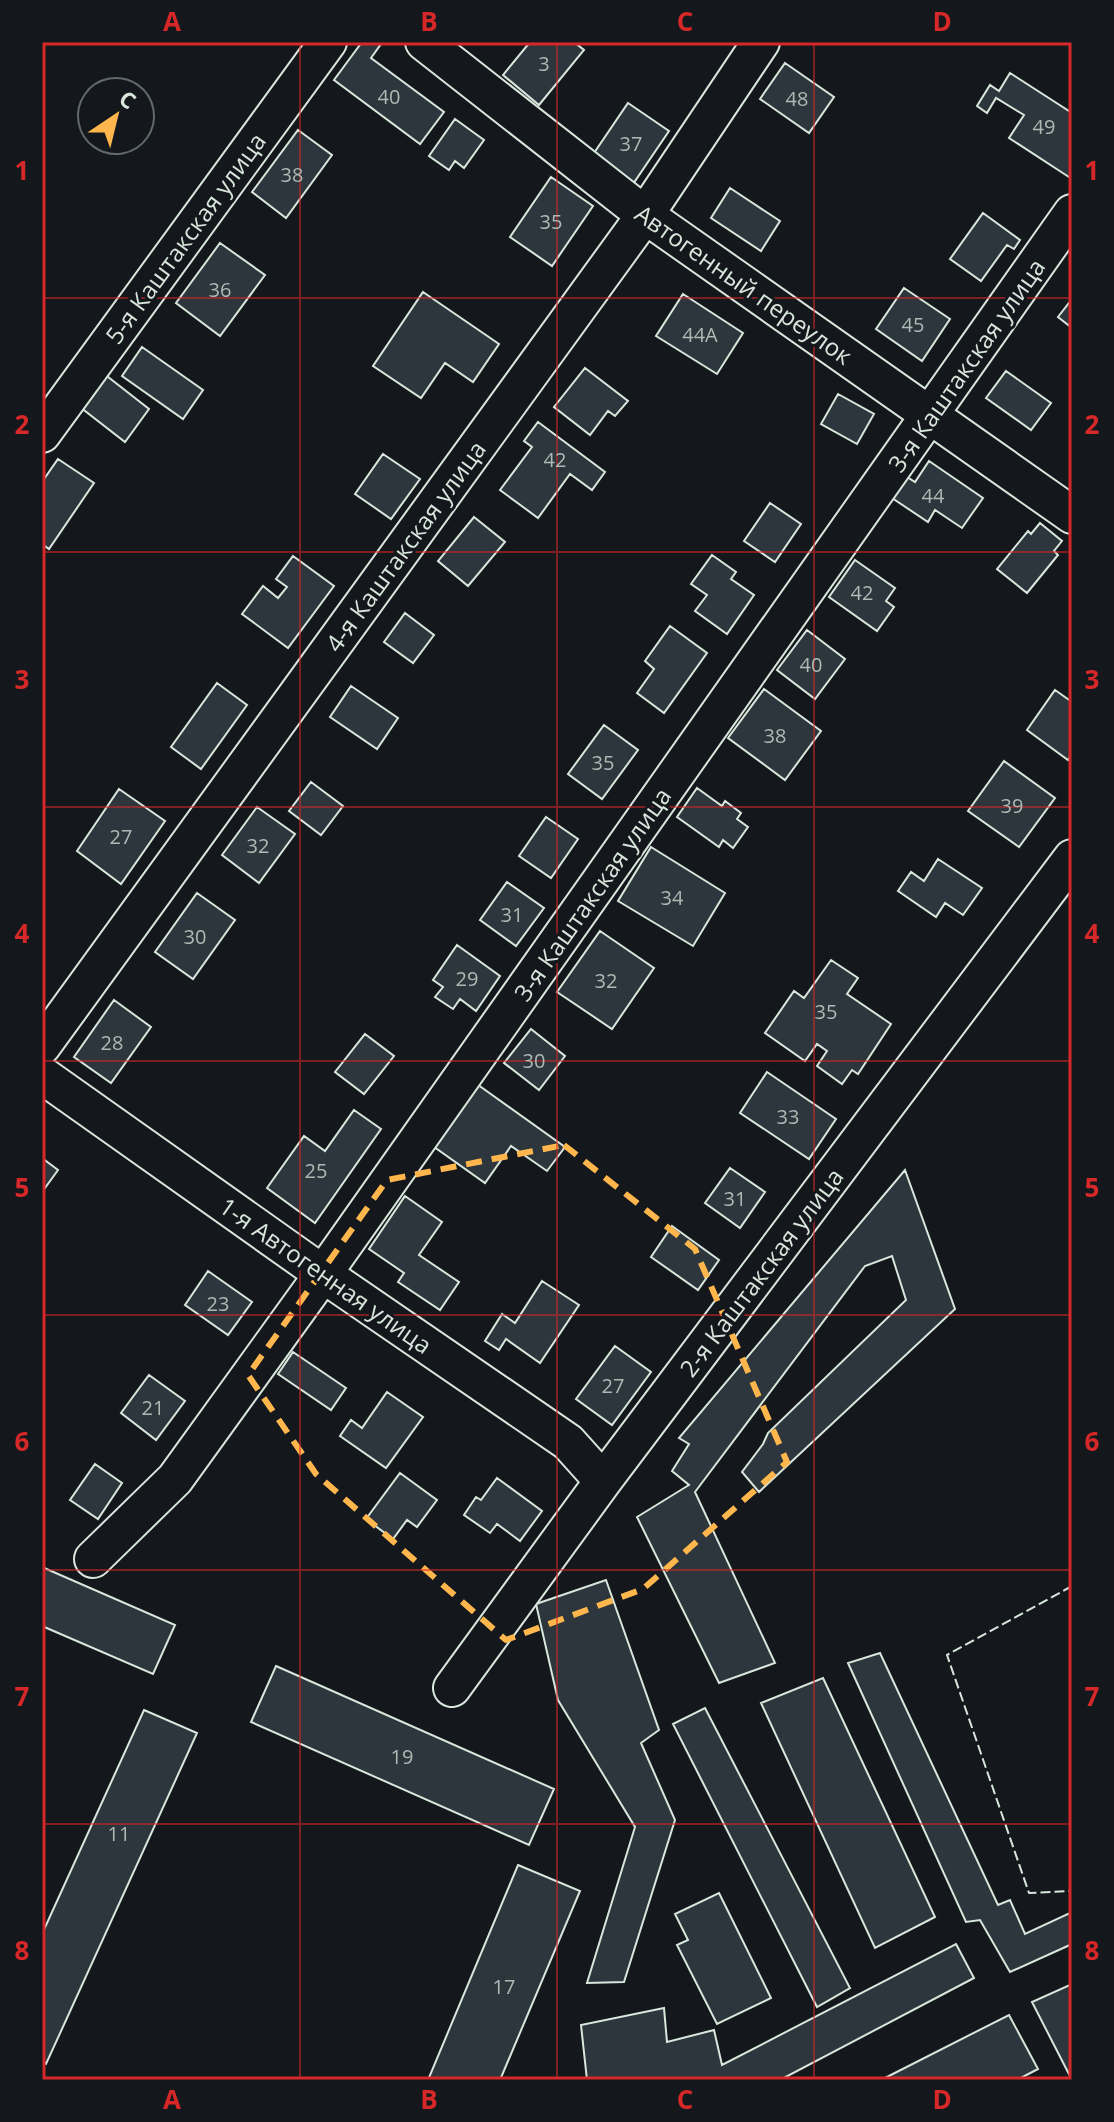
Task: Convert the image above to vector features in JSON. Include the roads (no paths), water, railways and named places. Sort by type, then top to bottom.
[{"type":"street","name":"5-я Каштакская улица","points":[[42,434],[328,42]]},
{"type":"street","name":"Автогенный переулок","points":[[424,42],[645,215],[1072,515]]},
{"type":"street","name":"4-я Каштакская улица","points":[[42,1046],[645,215],[761,42]]},
{"type":"street","name":"3-я Каштакская улица","points":[[93,1559],[175,1479],[1072,213]]},
{"type":"street","name":"2-я Каштакская улица","points":[[452,1688],[603,1481],[1072,858]]},
{"type":"street","name":"1-я Автогенная улица","points":[[42,1075],[323,1274],[568,1442],[603,1481]]}]
